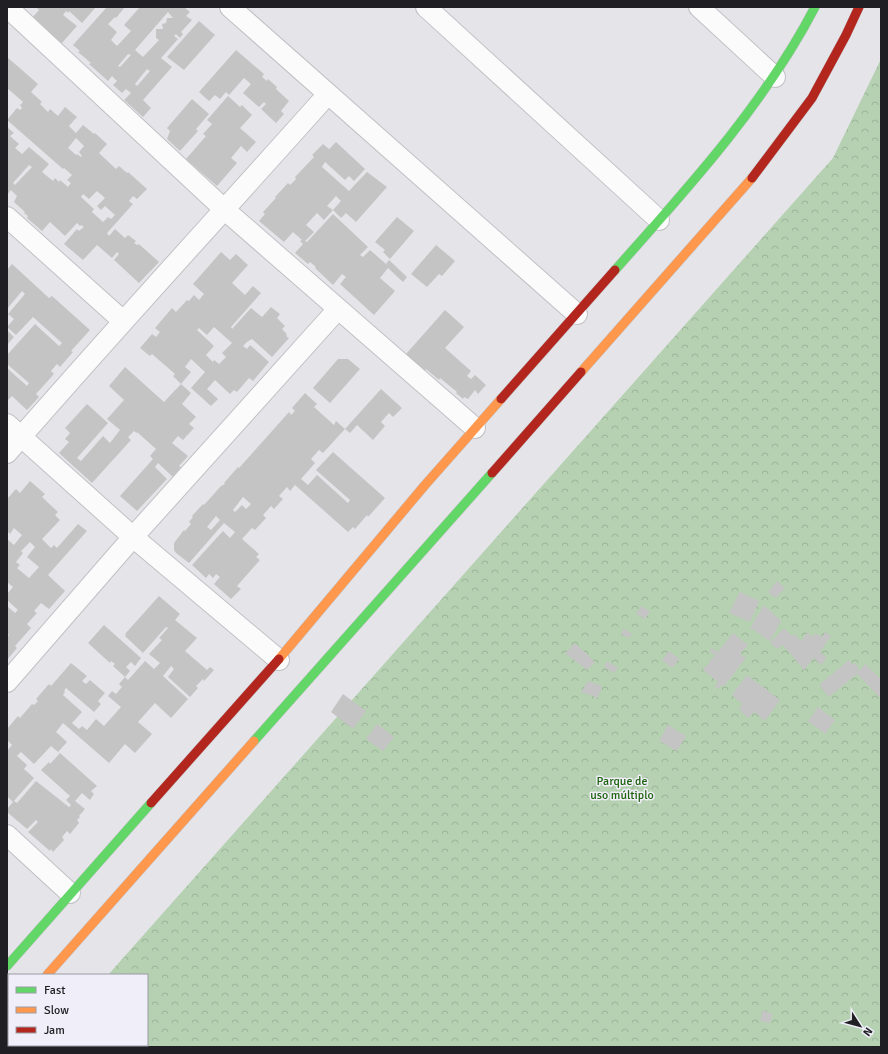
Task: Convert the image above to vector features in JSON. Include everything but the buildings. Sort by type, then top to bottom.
[{"type":"street","points":[[230,7],[577,314]]},
{"type":"street","points":[[426,7],[660,220]]},
{"type":"street","points":[[699,7],[775,77]]},
{"type":"street","points":[[7,966],[70,893],[278,660],[475,428],[660,220],[722,146],[775,77],[795,45],[815,7]]},
{"type":"street","points":[[48,974],[758,172],[812,98],[846,35],[859,7]]},
{"type":"street","points":[[7,8],[225,210],[475,428]]},
{"type":"street","points":[[7,453],[14,430],[123,321],[225,210],[328,94]]},
{"type":"street","points":[[7,217],[123,321]]},
{"type":"street","points":[[7,682],[133,537],[338,309]]},
{"type":"street","points":[[14,430],[133,537],[278,660]]},
{"type":"street","points":[[7,835],[70,893]]},
{"type":"green space","name":"Parque de uso múltiplo","points":[[881,59],[881,1047],[44,1047],[148,1046],[148,974],[109,974],[833,158]]},
{"type":"traffic: fast","points":[[615,270],[697,177],[749,112],[795,43],[815,7]]},
{"type":"traffic: fast","points":[[254,741],[492,473]]},
{"type":"traffic: fast","points":[[7,966],[151,803]]},
{"type":"traffic: slow","points":[[581,372],[752,178]]},
{"type":"traffic: slow","points":[[279,659],[425,485],[501,399]]},
{"type":"traffic: slow","points":[[48,974],[254,741]]},
{"type":"traffic: jam","points":[[752,178],[812,98],[846,35],[859,7]]},
{"type":"traffic: jam","points":[[501,399],[615,270]]},
{"type":"traffic: jam","points":[[492,473],[581,372]]},
{"type":"traffic: jam","points":[[151,803],[279,659]]}]
